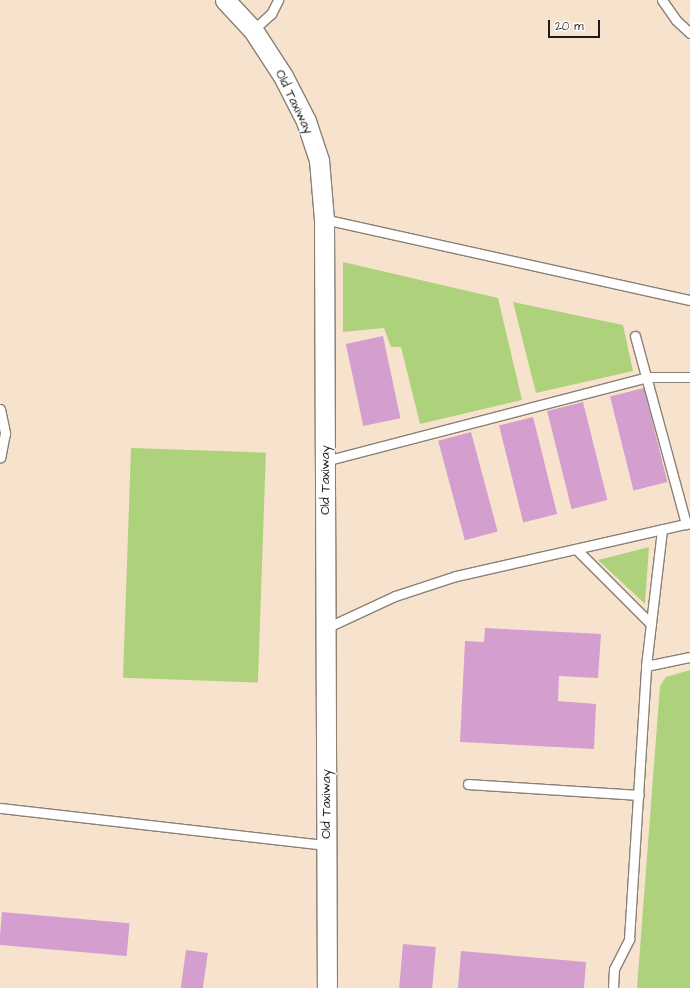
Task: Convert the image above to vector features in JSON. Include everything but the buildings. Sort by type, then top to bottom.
[{"type":"street","name":"Old Taxiway","points":[[225,0],[253,30],[283,76],[306,121],[319,160],[324,219],[327,988]]},
{"type":"lane","points":[[253,30],[271,14],[278,0]]},
{"type":"lane","points":[[662,0],[676,20],[690,33]]},
{"type":"lane","points":[[324,219],[690,300]]},
{"type":"lane","points":[[326,628],[395,596],[456,576],[688,523],[646,377],[636,336]]},
{"type":"lane","points":[[325,461],[646,377],[690,377]]},
{"type":"lane","points":[[0,409],[4,433],[0,458]]},
{"type":"lane","points":[[613,988],[614,969],[629,939],[646,666],[662,530]]},
{"type":"lane","points":[[576,549],[651,624]]},
{"type":"lane","points":[[646,666],[690,657]]},
{"type":"lane","points":[[468,784],[638,795]]},
{"type":"lane","points":[[0,808],[326,845]]},
{"type":"green space","points":[[343,262],[498,298],[522,400],[420,424],[401,347],[391,347],[384,328],[343,332]]},
{"type":"green space","points":[[513,302],[623,325],[633,371],[536,393]]},
{"type":"green space","points":[[131,448],[266,453],[258,683],[123,678]]},
{"type":"green space","points":[[649,547],[645,603],[645,604],[598,560]]},
{"type":"green space","points":[[690,670],[690,988],[637,988],[660,686],[666,677]]}]
